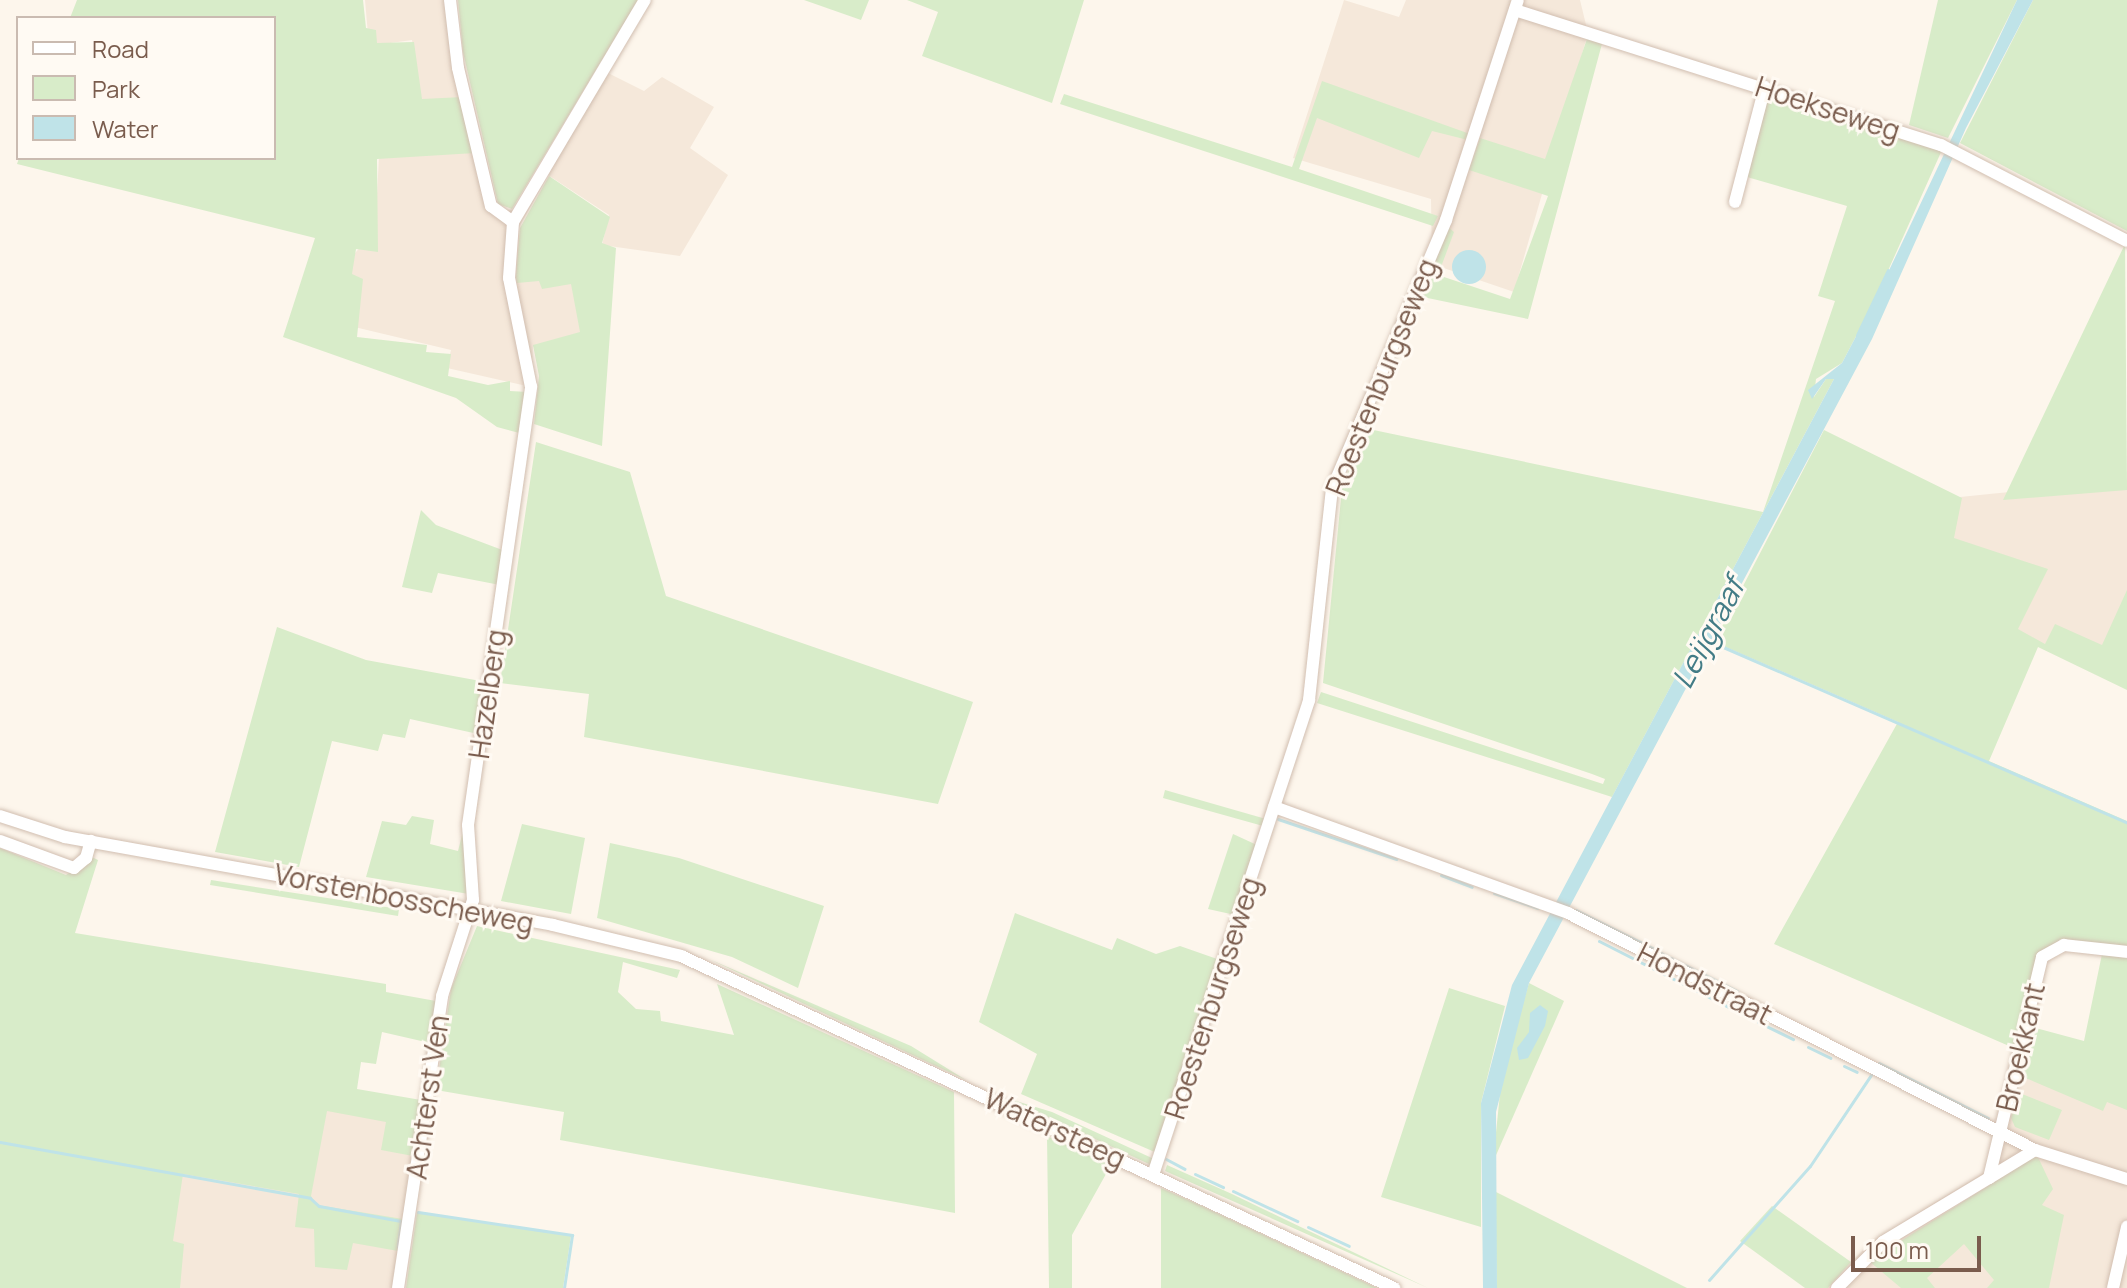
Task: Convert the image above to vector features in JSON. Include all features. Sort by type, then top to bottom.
[{"type":"street","points":[[450,0],[458,68],[491,206],[513,222],[645,0]]},
{"type":"street","name":"Hoekseweg","points":[[1517,5],[1941,145],[2127,241]]},
{"type":"street","name":"Roestenburgseweg","points":[[1153,1175],[1309,700],[1332,489],[1446,220],[1517,5]]},
{"type":"street","points":[[1735,202],[1765,87]]},
{"type":"street","name":"Hazelberg","points":[[471,911],[468,825],[519,477],[531,372],[509,278],[513,222]]},
{"type":"street","name":"Hondstraat","points":[[1274,807],[1568,913],[2035,1150],[2127,1179]]},
{"type":"street","name":"Vorstenbosscheweg","points":[[0,816],[91,841],[630,941],[714,969]]},
{"type":"street","points":[[0,841],[74,868],[86,858],[91,841]]},
{"type":"street","name":"Achterst Ven","points":[[398,1288],[442,996],[471,911]]},
{"type":"street","name":"Broekkant","points":[[1989,1178],[2042,957],[2064,945],[2127,952]]},
{"type":"street","name":"Watersteeg","points":[[714,969],[1394,1288]]},
{"type":"street","name":"Broekkant","points":[[1837,1288],[1883,1242],[2035,1150]]},
{"type":"street","points":[[2113,1288],[2127,1227]]},
{"type":"shaded area","points":[[365,0],[449,0],[499,211],[516,210],[598,68],[644,91],[662,77],[714,107],[690,148],[728,175],[680,256],[602,245],[609,215],[548,175],[519,227],[519,282],[571,277],[587,336],[533,347],[531,387],[447,368],[451,350],[325,320],[327,284],[375,231],[379,157],[429,152],[412,40],[369,46]]},
{"type":"shaded area","points":[[1344,0],[1399,17],[1406,0],[1580,0],[1588,33],[1514,292],[1432,264],[1431,199],[1293,158]]},
{"type":"shaded area","points":[[2127,480],[2127,595],[2103,646],[2045,645],[2016,631],[1950,538],[1960,497]]},
{"type":"shaded area","points":[[2021,1065],[2127,1098],[2127,1288],[1826,1288],[1872,1241],[1998,1164]]},
{"type":"shaded area","points":[[324,1093],[421,1108],[392,1288],[140,1288],[135,1154]]},
{"type":"green space","points":[[77,0],[363,0],[366,28],[376,30],[377,43],[414,42],[422,99],[463,97],[475,153],[377,159],[378,252],[356,249],[352,274],[363,279],[357,337],[427,345],[426,352],[451,354],[448,376],[488,385],[510,381],[510,391],[528,392],[523,434],[497,427],[456,398],[283,337],[315,238],[17,164],[18,160],[276,160],[276,16],[71,16]]},
{"type":"green space","points":[[458,0],[638,0],[512,209],[498,204],[463,52]]},
{"type":"green space","points":[[804,0],[869,0],[861,20]]},
{"type":"green space","points":[[907,0],[1084,0],[1052,103],[922,56],[938,12]]},
{"type":"green space","points":[[1938,0],[2017,0],[1948,138],[1909,125]]},
{"type":"green space","points":[[2033,0],[2127,0],[2127,231],[1960,143]]},
{"type":"green space","points":[[1588,36],[1603,40],[1528,319],[1418,296],[1447,226],[1454,232],[1438,275],[1510,299],[1548,196],[1469,170],[1480,138],[1545,159]]},
{"type":"green space","points":[[1322,81],[1470,134],[1468,140],[1432,131],[1419,158],[1317,118],[1299,169],[1438,216],[1433,226],[1060,104],[1064,94],[1292,167]]},
{"type":"green space","points":[[1769,94],[1942,150],[1874,302],[1842,363],[1816,379],[1814,397],[1826,379],[1834,379],[1612,797],[1317,703],[1321,692],[1603,784],[1605,779],[1592,774],[1323,683],[1342,488],[1364,428],[1763,512],[1835,301],[1818,296],[1847,206],[1747,177]]},
{"type":"green space","points":[[549,176],[610,217],[602,243],[616,248],[602,446],[534,424],[539,376],[533,345],[580,332],[571,284],[542,289],[539,281],[517,283],[520,228]]},
{"type":"green space","points":[[2125,244],[2127,490],[2003,500]]},
{"type":"green space","points":[[1824,430],[1962,498],[1954,538],[2048,569],[2018,629],[2045,644],[2055,624],[2102,645],[2127,590],[2127,690],[2038,647],[1989,761],[2127,821],[2127,947],[2065,940],[2040,953],[2016,1049],[1774,944],[1898,722],[1714,642]]},
{"type":"green space","points":[[536,442],[630,472],[666,596],[973,702],[938,804],[584,737],[589,694],[500,683]]},
{"type":"green space","points":[[421,510],[436,525],[505,551],[500,585],[438,573],[432,593],[402,587]]},
{"type":"green space","points":[[277,627],[366,660],[486,682],[478,734],[410,719],[405,738],[383,734],[378,751],[332,741],[299,867],[215,852]]},
{"type":"green space","points":[[1165,790],[1266,819],[1263,826],[1163,798]]},
{"type":"green space","points":[[412,816],[434,820],[430,844],[458,851],[463,831],[469,894],[366,877],[382,821],[406,825]]},
{"type":"green space","points":[[522,824],[585,838],[571,914],[501,901]]},
{"type":"green space","points":[[1233,834],[1257,845],[1235,915],[1208,909]]},
{"type":"green space","points":[[610,843],[679,858],[824,906],[798,988],[732,957],[597,918]]},
{"type":"green space","points":[[0,848],[66,875],[92,857],[98,860],[75,933],[386,984],[386,992],[436,1001],[430,1043],[382,1032],[376,1064],[361,1062],[357,1089],[421,1100],[413,1156],[381,1150],[386,1122],[327,1111],[311,1196],[317,1205],[403,1219],[398,1251],[353,1243],[347,1270],[315,1267],[314,1229],[295,1227],[299,1194],[183,1174],[173,1241],[184,1244],[180,1288],[0,1288]]},
{"type":"green space","points":[[211,880],[399,909],[398,916],[210,885]]},
{"type":"green space","points":[[1015,913],[1112,950],[1117,938],[1156,954],[1180,946],[1220,960],[1157,1153],[1021,1094],[1037,1054],[979,1022]]},
{"type":"green space","points":[[477,926],[680,970],[677,978],[623,962],[618,992],[636,1009],[660,1011],[661,1021],[734,1035],[717,984],[954,1092],[955,1213],[560,1140],[564,1112],[436,1090],[451,989]]},
{"type":"green space","points":[[2102,954],[2127,958],[2127,1110],[2107,1102],[2103,1111],[2021,1076],[2032,1027],[2084,1041]]},
{"type":"green space","points":[[709,959],[911,1046],[966,1080],[923,1060]]},
{"type":"green space","points":[[1529,983],[1564,1001],[1493,1162],[1502,1074]]},
{"type":"green space","points":[[1449,988],[1505,1006],[1481,1103],[1481,1227],[1381,1197]]},
{"type":"green space","points":[[2017,1092],[2062,1110],[2049,1140],[2015,1127],[2011,1118]]},
{"type":"green space","points":[[1009,1099],[1052,1112],[1154,1159],[1151,1165]]},
{"type":"green space","points":[[1047,1136],[1111,1165],[1072,1235],[1072,1288],[1049,1288]]},
{"type":"green space","points":[[2037,1155],[2053,1189],[2042,1205],[2064,1215],[2049,1288],[1987,1288],[1994,1280],[1964,1244],[1927,1278],[1935,1288],[1901,1288],[1869,1261]]},
{"type":"green space","points":[[1167,1165],[1232,1194],[1428,1288],[1165,1171]]},
{"type":"green space","points":[[1161,1188],[1204,1207],[1377,1288],[1161,1288]]},
{"type":"green space","points":[[1494,1191],[1687,1288],[1497,1288]]},
{"type":"green space","points":[[1772,1206],[1851,1262],[1828,1288],[1805,1288],[1740,1241]]},
{"type":"green space","points":[[417,1213],[571,1236],[563,1288],[406,1288]]},
{"type":"water","points":[[2017,0],[2033,0],[1966,128],[1872,339],[1529,983],[1496,1112],[1497,1288],[1483,1288],[1481,1103],[1512,985],[1834,379],[1826,379],[1812,399],[1808,390],[1842,363],[1874,302]]},
{"type":"water","points":[[1469,250],[1481,255],[1486,267],[1481,279],[1469,284],[1457,279],[1452,267],[1457,255]]},
{"type":"water","points":[[1540,1005],[1548,1011],[1545,1026],[1528,1058],[1519,1060],[1517,1048],[1529,1032],[1530,1013]]},
{"type":"waterway","name":"Leijgraaf","points":[[1857,335],[1888,270]]},
{"type":"waterway","points":[[1723,647],[2127,823]]},
{"type":"waterway","points":[[1278,819],[1396,859]]},
{"type":"waterway","points":[[1441,875],[1472,887]]},
{"type":"waterway","points":[[1494,893],[1537,908]]},
{"type":"waterway","points":[[1576,910],[1654,949]]},
{"type":"waterway","points":[[1599,941],[1752,1019]]},
{"type":"waterway","points":[[1661,953],[1737,991]]},
{"type":"waterway","points":[[1758,1022],[1793,1039]]},
{"type":"waterway","points":[[1808,1047],[1831,1058]]},
{"type":"waterway","points":[[1879,1063],[1988,1118]]},
{"type":"waterway","points":[[1844,1066],[1857,1072]]},
{"type":"waterway","points":[[1709,1280],[1810,1166],[1871,1075]]},
{"type":"waterway","points":[[0,1142],[310,1198],[319,1206],[401,1221],[398,1247]]},
{"type":"waterway","points":[[1166,1159],[1185,1169]]},
{"type":"waterway","points":[[1195,1174],[1223,1187]]},
{"type":"waterway","points":[[1233,1191],[1297,1221]]},
{"type":"waterway","points":[[418,1212],[572,1235],[564,1288]]},
{"type":"waterway","points":[[1308,1227],[1349,1246]]}]
